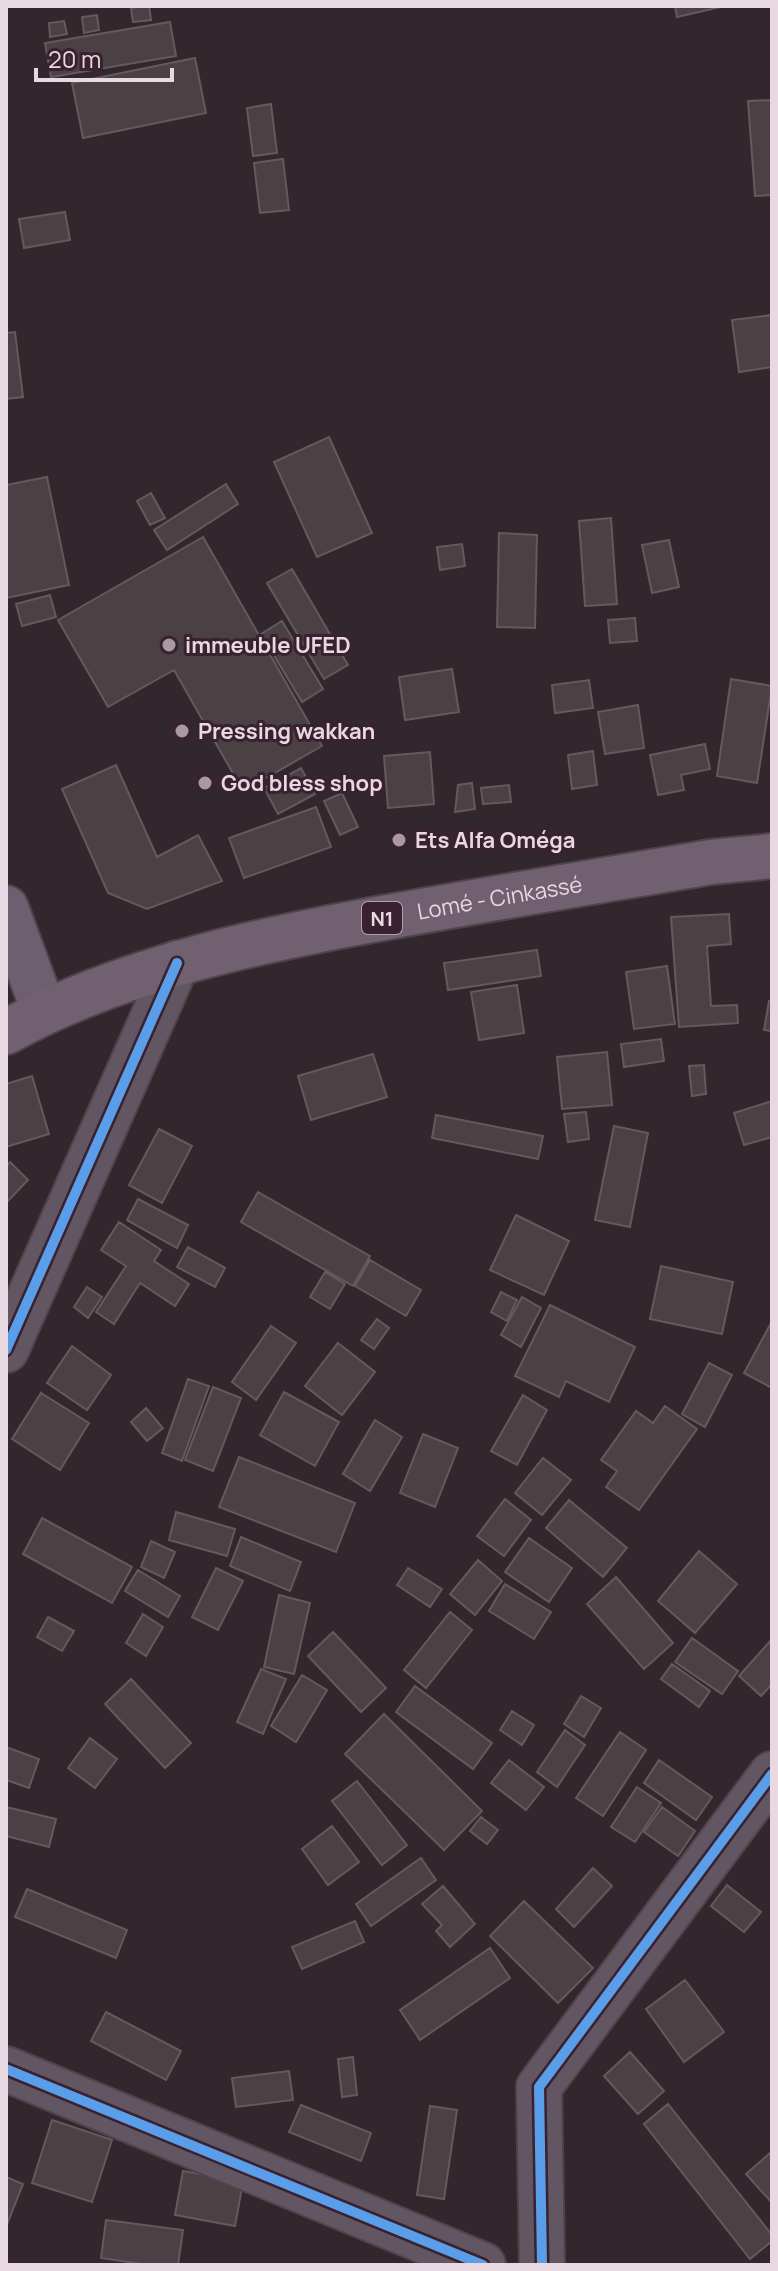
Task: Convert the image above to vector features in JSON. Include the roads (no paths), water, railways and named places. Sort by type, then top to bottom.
[{"type":"highway","name":"Lomé - Cinkassé","points":[[6,1032],[44,1011],[177,963],[298,933],[711,862],[772,856]]},
{"type":"main road","points":[[6,908],[44,1011]]},
{"type":"street","points":[[6,1350],[177,963]]},
{"type":"street","points":[[542,2265],[539,2087],[772,1774]]},
{"type":"street","points":[[6,2069],[483,2265]]},
{"type":"place","name":"immeuble UFED","points":[[169,645]]},
{"type":"place","name":"Pressing wakkan","points":[[182,731]]},
{"type":"place","name":"God bless shop","points":[[205,783]]},
{"type":"place","name":"Ets Alfa Oméga","points":[[399,840]]}]
